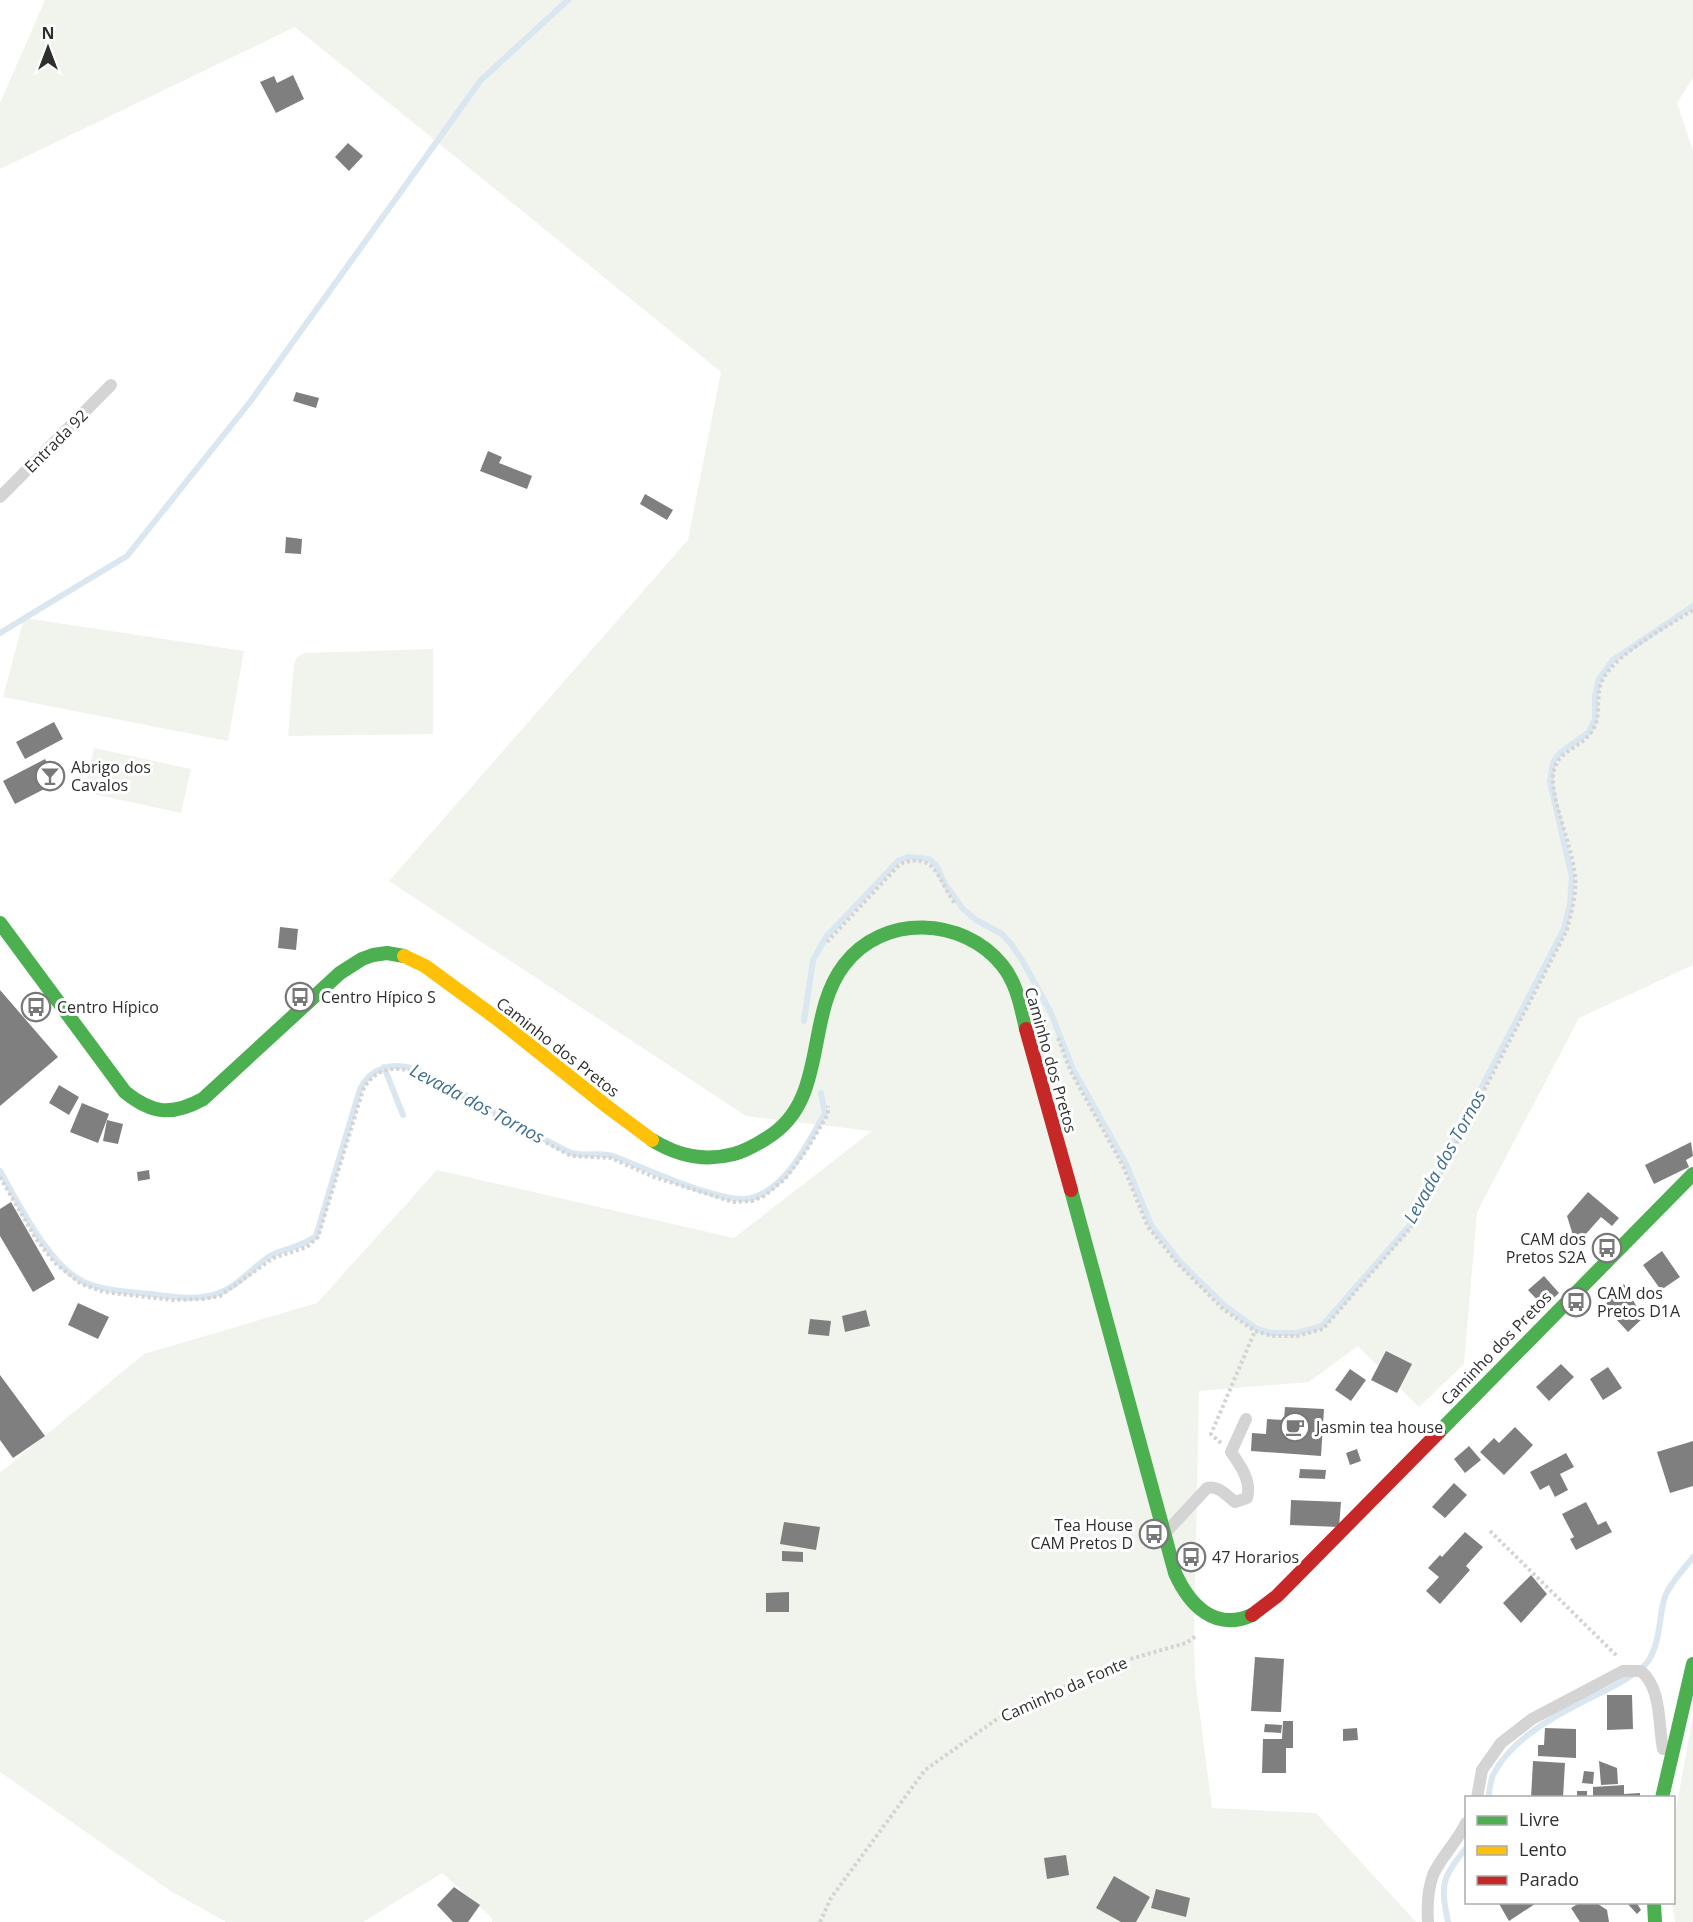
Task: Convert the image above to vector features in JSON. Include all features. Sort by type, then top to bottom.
[{"type":"main road","name":"Caminho dos Pretos","points":[[0,923],[125,1092],[146,1107],[169,1111],[180,1110],[196,1102],[327,984],[356,962],[374,955],[395,954],[416,960],[425,966],[536,1049],[647,1137],[670,1151],[695,1158],[727,1156],[743,1152],[771,1137],[789,1121],[806,1094],[823,1012],[833,982],[840,969],[861,947],[888,933],[919,926],[934,926],[964,934],[977,942],[1005,968],[1017,994],[1175,1573],[1182,1591],[1194,1606],[1206,1614],[1221,1619],[1236,1620],[1254,1615],[1277,1596],[1693,1174]]},
{"type":"main road","points":[[1662,1796],[1693,1664]]},
{"type":"main road","points":[[1654,1904],[1655,1922]]},
{"type":"lane","name":"Entrada 92","points":[[0,497],[111,385]]},
{"type":"lane","points":[[1165,1534],[1207,1488],[1212,1486],[1218,1488],[1235,1502],[1247,1498],[1249,1491],[1247,1479],[1231,1452],[1246,1419]]},
{"type":"lane","points":[[1477,1796],[1482,1770],[1501,1743],[1532,1719],[1579,1692],[1623,1671],[1636,1670],[1650,1679],[1654,1690],[1660,1738],[1668,1775]]},
{"type":"lane","points":[[1428,1922],[1429,1892],[1434,1874],[1465,1826]]},
{"type":"path","points":[[1056,1032],[1070,1070],[1123,1166],[1148,1227],[1186,1273],[1223,1309],[1255,1331],[1272,1336],[1297,1336],[1323,1329],[1419,1218],[1567,930],[1574,904],[1575,876],[1553,782],[1556,763],[1562,755],[1591,734],[1598,720],[1602,680],[1615,662],[1693,610]]},
{"type":"path","points":[[824,946],[900,864],[908,861],[928,862],[934,867],[942,886],[960,911]]},
{"type":"path","points":[[0,1177],[36,1239],[55,1263],[81,1284],[104,1292],[161,1299],[204,1299],[220,1296],[273,1258],[307,1246],[318,1238],[363,1090],[371,1078],[384,1070],[403,1068],[415,1072],[571,1156],[611,1158],[654,1178],[733,1202],[752,1201],[764,1196],[786,1179],[828,1114],[828,1103]]},
{"type":"path","points":[[1231,1452],[1211,1434],[1255,1331]]},
{"type":"path","points":[[1490,1531],[1636,1670]]},
{"type":"path","name":"Caminho da Fonte","points":[[820,1922],[831,1898],[925,1770],[1000,1717],[1113,1664],[1186,1643],[1198,1634],[1206,1614]]},
{"type":"shaded area","points":[[45,0],[1693,0],[1693,78],[1677,103],[1693,151],[1693,965],[1579,1018],[1477,1212],[1464,1364],[1419,1407],[1358,1346],[1309,1382],[1199,1391],[1195,1676],[1212,1808],[1316,1813],[1416,1922],[492,1922],[492,1918],[442,1873],[363,1922],[226,1922],[169,1890],[0,1772],[0,1473],[144,1354],[317,1303],[437,1170],[734,1238],[872,1131],[746,1116],[389,881],[688,540],[721,372],[295,27],[0,169],[0,103]]},
{"type":"shaded area","points":[[24,618],[244,651],[228,741],[3,697]]},
{"type":"shaded area","points":[[433,649],[433,734],[288,736],[294,665],[297,657],[305,653]]},
{"type":"shaded area","points":[[94,748],[191,769],[181,813],[84,792]]},
{"type":"shaded area","points":[[1693,1714],[1693,1922],[1675,1922],[1672,1904],[1675,1904],[1675,1816]]},
{"type":"building","points":[[293,75],[304,99],[276,113],[260,82],[274,76],[277,83]]},
{"type":"building","points":[[348,143],[363,156],[349,171],[335,157]]},
{"type":"building","points":[[296,392],[319,398],[316,408],[293,401]]},
{"type":"building","points":[[488,451],[502,457],[499,463],[532,476],[527,489],[480,471]]},
{"type":"building","points":[[645,494],[673,510],[667,520],[640,504]]},
{"type":"building","points":[[286,537],[302,539],[301,554],[285,553]]},
{"type":"building","points":[[54,722],[63,739],[25,759],[16,742]]},
{"type":"building","points":[[45,759],[58,782],[15,804],[3,781]]},
{"type":"building","points":[[280,927],[298,929],[296,950],[278,948]]},
{"type":"building","points":[[0,990],[58,1057],[0,1106]]},
{"type":"building","points":[[59,1085],[79,1097],[69,1115],[49,1103]]},
{"type":"building","points":[[82,1103],[109,1114],[98,1143],[70,1132]]},
{"type":"building","points":[[107,1120],[123,1124],[118,1144],[103,1141]]},
{"type":"building","points":[[1691,1142],[1693,1156],[1686,1160],[1689,1167],[1654,1184],[1645,1165]]},
{"type":"building","points":[[149,1170],[150,1179],[138,1181],[137,1172]]},
{"type":"building","points":[[1588,1192],[1619,1218],[1612,1226],[1601,1217],[1576,1245],[1567,1216]]},
{"type":"building","points":[[11,1202],[55,1279],[33,1292],[0,1236],[0,1209]]},
{"type":"building","points":[[1662,1251],[1680,1277],[1661,1290],[1643,1265]]},
{"type":"building","points":[[1544,1276],[1559,1293],[1544,1307],[1528,1290]]},
{"type":"building","points":[[1624,1284],[1643,1318],[1628,1332],[1604,1306]]},
{"type":"building","points":[[78,1303],[109,1317],[98,1339],[68,1325]]},
{"type":"building","points":[[866,1310],[870,1326],[845,1332],[842,1316]]},
{"type":"building","points":[[810,1319],[831,1321],[829,1336],[808,1334]]},
{"type":"building","points":[[1386,1351],[1412,1364],[1397,1393],[1371,1380]]},
{"type":"building","points":[[1561,1364],[1574,1377],[1549,1401],[1536,1387]]},
{"type":"building","points":[[1608,1367],[1622,1388],[1603,1400],[1590,1379]]},
{"type":"building","points":[[1350,1369],[1366,1380],[1351,1401],[1335,1390]]},
{"type":"building","points":[[0,1375],[45,1436],[13,1458],[0,1440]]},
{"type":"building","name":"Jasmin tea house","points":[[1285,1407],[1324,1409],[1321,1456],[1251,1451],[1252,1433],[1266,1434],[1267,1419],[1284,1420]]},
{"type":"building","points":[[1515,1427],[1533,1445],[1504,1475],[1480,1452],[1494,1438],[1499,1443]]},
{"type":"building","points":[[1693,1441],[1693,1486],[1670,1493],[1657,1452]]},
{"type":"building","points":[[1469,1446],[1481,1460],[1465,1473],[1454,1459]]},
{"type":"building","points":[[1357,1449],[1361,1461],[1350,1465],[1346,1453]]},
{"type":"building","points":[[1566,1453],[1574,1467],[1560,1474],[1568,1490],[1555,1497],[1549,1485],[1540,1490],[1530,1472]]},
{"type":"building","points":[[1300,1469],[1326,1470],[1325,1479],[1299,1478]]},
{"type":"building","points":[[1454,1483],[1467,1495],[1445,1518],[1432,1507]]},
{"type":"building","points":[[1291,1500],[1341,1502],[1339,1527],[1290,1525]]},
{"type":"building","points":[[1586,1502],[1598,1525],[1606,1521],[1612,1532],[1576,1550],[1570,1539],[1574,1537],[1562,1514]]},
{"type":"building","points":[[784,1522],[820,1527],[816,1550],[780,1544]]},
{"type":"building","points":[[1465,1532],[1483,1547],[1466,1566],[1470,1570],[1440,1604],[1426,1591],[1439,1577],[1428,1568],[1440,1555],[1442,1557]]},
{"type":"building","points":[[782,1551],[803,1552],[803,1562],[782,1561]]},
{"type":"building","points":[[1531,1575],[1547,1594],[1521,1623],[1503,1603]]},
{"type":"building","points":[[789,1592],[789,1612],[766,1612],[766,1593]]},
{"type":"building","points":[[1255,1657],[1284,1659],[1281,1712],[1251,1711]]},
{"type":"building","points":[[1607,1695],[1632,1695],[1633,1729],[1607,1730]]},
{"type":"building","points":[[1283,1721],[1293,1721],[1293,1748],[1286,1748],[1286,1773],[1262,1773],[1263,1739],[1282,1739]]},
{"type":"building","points":[[1265,1724],[1282,1725],[1281,1733],[1264,1732]]},
{"type":"building","points":[[1357,1728],[1358,1740],[1343,1741],[1343,1729]]},
{"type":"building","points":[[1545,1728],[1576,1729],[1576,1758],[1538,1756],[1538,1745],[1544,1745]]},
{"type":"building","points":[[1533,1761],[1565,1763],[1563,1796],[1531,1796]]},
{"type":"building","points":[[1599,1761],[1617,1768],[1618,1784],[1601,1785]]},
{"type":"building","points":[[1584,1771],[1594,1772],[1593,1784],[1582,1783]]},
{"type":"building","points":[[1624,1785],[1624,1794],[1640,1793],[1640,1796],[1593,1796],[1593,1787]]},
{"type":"building","points":[[1577,1791],[1587,1791],[1587,1796],[1577,1796]]},
{"type":"building","points":[[1066,1855],[1069,1875],[1047,1879],[1044,1858]]},
{"type":"building","points":[[1114,1876],[1150,1897],[1136,1922],[1121,1922],[1096,1908]]},
{"type":"building","points":[[454,1887],[480,1905],[468,1922],[453,1922],[437,1905]]},
{"type":"building","points":[[1156,1889],[1190,1898],[1186,1917],[1151,1908]]},
{"type":"building","points":[[1499,1904],[1535,1904],[1509,1921]]},
{"type":"building","points":[[1578,1904],[1598,1904],[1607,1910],[1609,1922],[1580,1922],[1571,1908]]},
{"type":"building","points":[[1628,1904],[1637,1904],[1641,1910],[1637,1914]]},
{"type":"waterway","points":[[0,633],[127,556],[250,402],[481,80],[568,0]]},
{"type":"waterway","name":"Levada dos Tornos","points":[[804,1021],[813,960],[826,937],[898,861],[908,857],[929,859],[936,865],[945,884],[963,909],[976,920],[1002,934],[1022,960],[1051,1013],[1073,1069],[1126,1164],[1151,1225],[1181,1263],[1225,1306],[1257,1329],[1272,1333],[1297,1333],[1322,1326],[1417,1217],[1432,1183],[1564,929],[1570,904],[1572,877],[1550,782],[1553,762],[1560,753],[1589,732],[1595,719],[1595,697],[1599,679],[1613,660],[1693,606]]},
{"type":"waterway","name":"Levada dos Tornos","points":[[0,1171],[47,1249],[71,1274],[84,1282],[117,1291],[194,1298],[226,1290],[270,1256],[316,1236],[360,1089],[370,1076],[383,1068],[399,1066],[415,1069],[574,1154],[613,1156],[704,1191],[739,1199],[752,1198],[765,1192],[776,1184],[796,1162],[825,1113],[821,1093]]},
{"type":"waterway","points":[[384,1067],[403,1115]]},
{"type":"waterway","points":[[1488,1796],[1491,1780],[1501,1761],[1524,1738],[1553,1718],[1625,1680],[1645,1665],[1656,1643],[1666,1594],[1693,1557]]},
{"type":"waterway","points":[[1448,1922],[1444,1898],[1445,1882],[1452,1867],[1465,1849]]},
{"type":"traffic: fast","points":[[0,923],[125,1092],[144,1105],[162,1110],[182,1108],[203,1099],[340,973],[373,955],[387,953],[404,956]]},
{"type":"traffic: fast","points":[[652,1140],[681,1154],[702,1157],[723,1156],[738,1153],[755,1145],[786,1122],[800,1103],[808,1081],[824,1009],[832,986],[844,965],[860,948],[880,936],[901,929],[945,930],[966,937],[986,949],[1007,972],[1018,996],[1026,1029]]},
{"type":"traffic: fast","points":[[1439,1432],[1693,1174]]},
{"type":"traffic: fast","points":[[1071,1190],[1175,1573],[1188,1595],[1205,1612],[1226,1620],[1252,1615]]},
{"type":"traffic: fast","points":[[1662,1796],[1693,1664]]},
{"type":"traffic: fast","points":[[1654,1904],[1655,1922]]},
{"type":"traffic: slow","points":[[404,956],[425,966],[496,1018],[652,1140]]},
{"type":"traffic: jam","points":[[1026,1029],[1071,1190]]},
{"type":"traffic: jam","points":[[1252,1615],[1277,1596],[1439,1432]]},
{"type":"place","name":"Abrigo dos Cavalos","points":[[50,776]]},
{"type":"place","name":"Centro Hípico S","points":[[300,997]]},
{"type":"place","name":"Centro Hípico","points":[[36,1007]]},
{"type":"place","name":"CAM dos Pretos S2A","points":[[1607,1248]]},
{"type":"place","name":"CAM dos Pretos D1A","points":[[1576,1302]]},
{"type":"place","name":"Jasmin tea house","points":[[1295,1427]]},
{"type":"place","name":"Tea House CAM Pretos D","points":[[1154,1534]]},
{"type":"place","name":"47 Horarios","points":[[1191,1557]]}]
